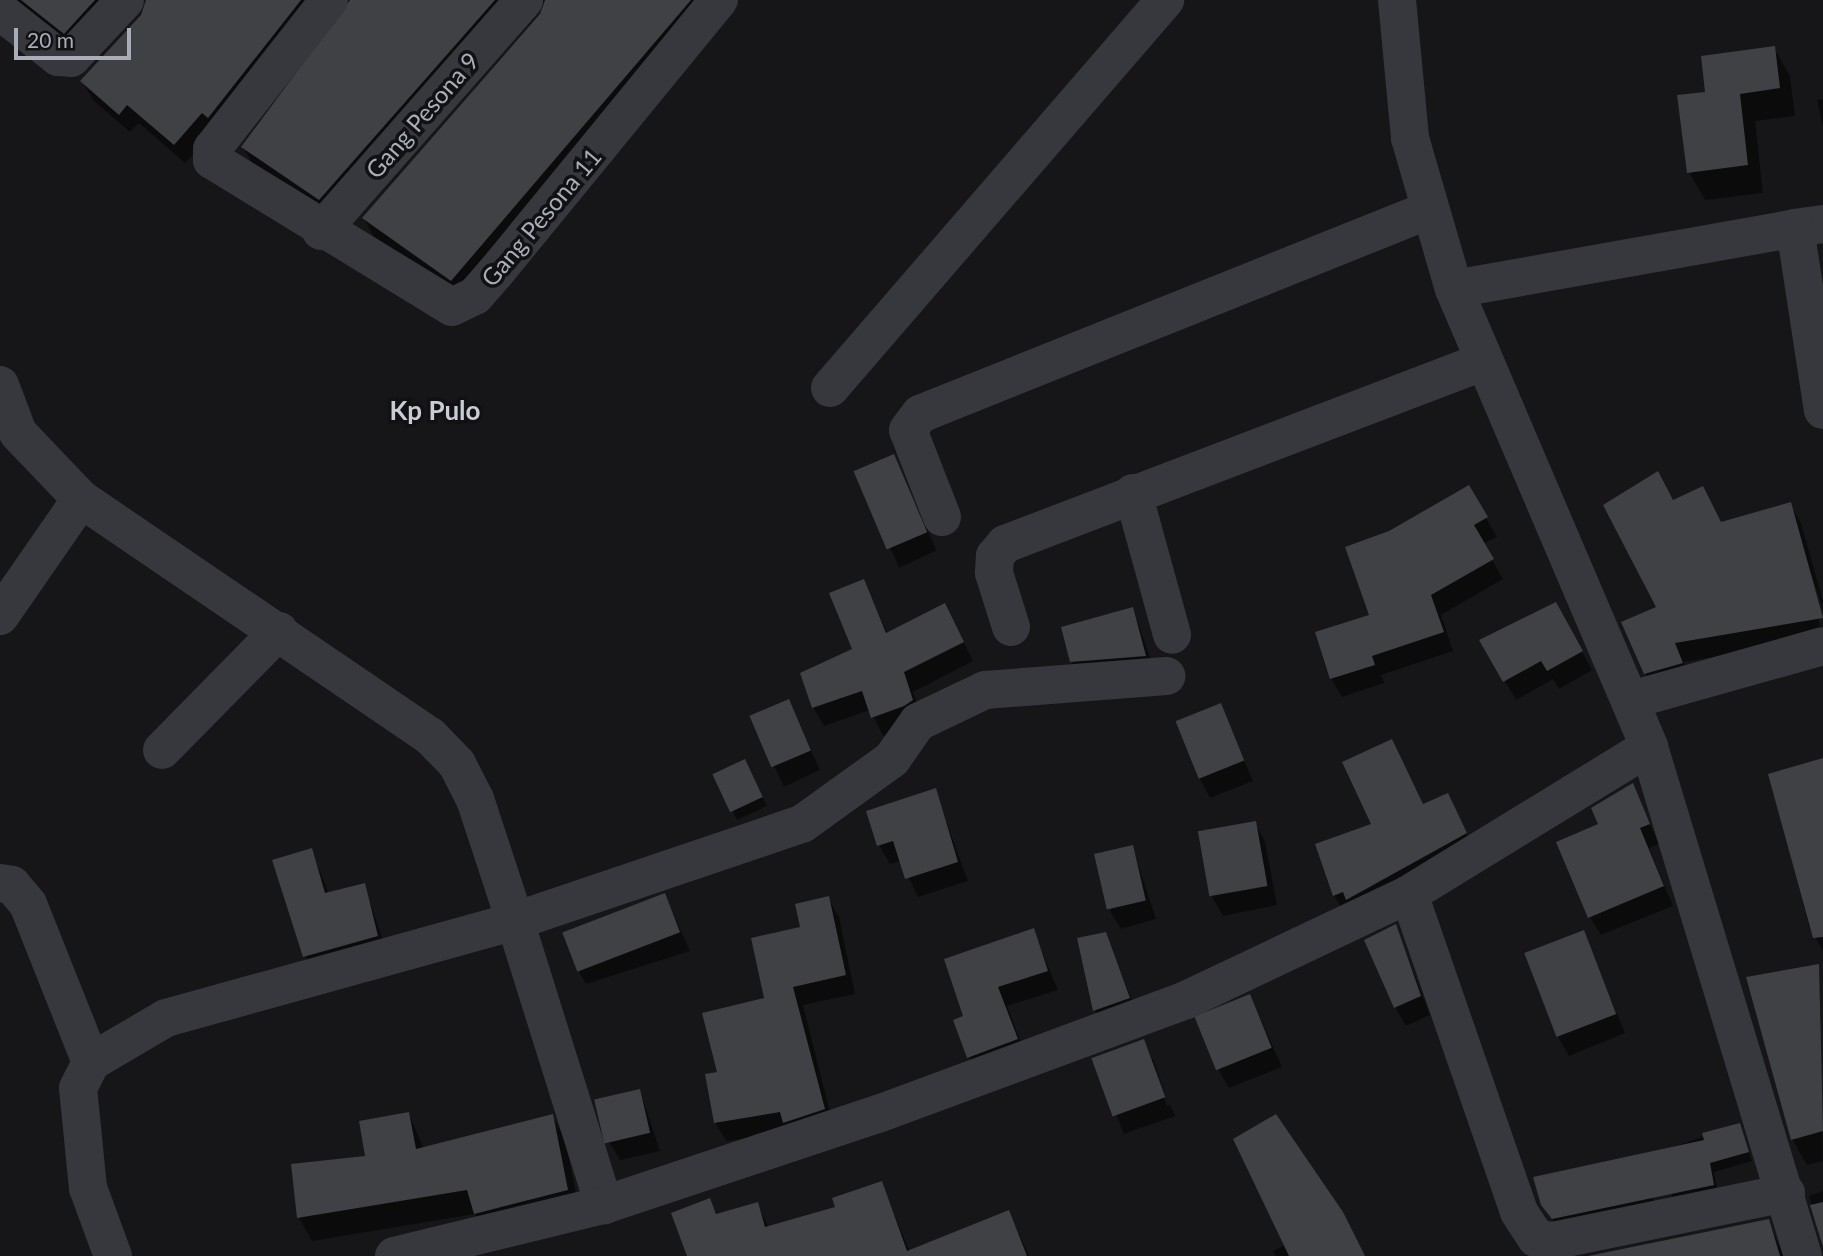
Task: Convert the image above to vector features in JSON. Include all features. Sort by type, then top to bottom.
[{"type":"street","points":[[0,11],[58,57],[71,58],[125,0]]},
{"type":"street","name":"Gang Pesona 11","points":[[330,0],[210,152],[216,164],[444,304],[465,303],[719,0]]},
{"type":"street","name":"Gang Pesona 9","points":[[321,230],[524,0]]},
{"type":"street","points":[[830,388],[1164,0]]},
{"type":"street","points":[[1397,0],[1410,138],[1454,289],[1482,362],[1631,700],[1649,747],[1786,1192],[1803,1256]]},
{"type":"street","points":[[942,517],[908,430],[920,414],[1429,210]]},
{"type":"street","points":[[1454,289],[1809,226],[1823,410]]},
{"type":"street","points":[[1012,627],[994,573],[1000,549],[1133,493],[1482,362]]},
{"type":"street","points":[[0,385],[18,433],[81,499],[430,736],[457,764],[475,799],[604,1205]]},
{"type":"street","points":[[1133,493],[1172,635]]},
{"type":"street","points":[[0,616],[81,499]]},
{"type":"street","points":[[162,750],[279,631]]},
{"type":"street","points":[[1631,700],[1823,646]]},
{"type":"street","points":[[113,1256],[88,1188],[78,1088],[91,1062],[166,1018],[514,921],[802,824],[892,759],[918,722],[985,690],[1166,676]]},
{"type":"street","points":[[394,1256],[604,1205],[877,1114],[1186,1000],[1409,894],[1649,747]]},
{"type":"street","points":[[0,883],[12,886],[27,904],[91,1062]]},
{"type":"street","points":[[1409,894],[1519,1212],[1536,1238],[1552,1241],[1786,1192]]},
{"type":"building","points":[[21,0],[95,0],[64,34]]},
{"type":"building","points":[[146,0],[301,0],[208,118],[202,113],[174,145],[127,105],[119,115],[80,81],[141,15]]},
{"type":"building","points":[[350,0],[495,0],[319,200],[241,147]]},
{"type":"building","points":[[545,0],[691,0],[451,281],[362,218],[540,14]]},
{"type":"building","points":[[1775,46],[1780,88],[1740,94],[1748,165],[1687,173],[1677,95],[1705,92],[1701,56]]},
{"type":"building","points":[[894,454],[927,532],[887,549],[853,471]]},
{"type":"building","points":[[1658,471],[1673,500],[1703,486],[1721,522],[1791,502],[1823,618],[1675,643],[1683,663],[1644,674],[1621,622],[1656,607],[1603,505]]},
{"type":"building","points":[[1469,485],[1488,517],[1474,525],[1494,559],[1431,595],[1444,632],[1372,656],[1375,665],[1330,679],[1315,632],[1369,615],[1345,547],[1389,531]]},
{"type":"building","points":[[864,579],[886,633],[945,603],[964,642],[904,672],[913,700],[871,718],[862,691],[812,708],[800,673],[852,649],[829,593]]},
{"type":"building","points":[[1556,602],[1583,651],[1547,671],[1541,661],[1503,682],[1479,640]]},
{"type":"building","points":[[1133,607],[1146,656],[1070,662],[1061,627]]},
{"type":"building","points":[[789,699],[811,751],[771,767],[749,716]]},
{"type":"building","points":[[1221,703],[1244,760],[1199,779],[1176,721]]},
{"type":"building","points":[[1392,739],[1423,804],[1448,793],[1467,833],[1346,900],[1343,892],[1333,896],[1315,844],[1371,824],[1342,762]]},
{"type":"building","points":[[1823,758],[1823,937],[1813,938],[1768,774]]},
{"type":"building","points":[[745,759],[763,797],[730,812],[712,774]]},
{"type":"building","points":[[1633,783],[1650,824],[1640,828],[1664,886],[1588,918],[1556,842],[1598,824],[1591,808]]},
{"type":"building","points":[[936,788],[958,862],[905,879],[893,841],[877,846],[866,811]]},
{"type":"building","points":[[1256,821],[1267,886],[1209,896],[1198,831]]},
{"type":"building","points":[[1133,845],[1146,901],[1107,910],[1094,854]]},
{"type":"building","points":[[312,848],[325,893],[365,883],[378,936],[303,957],[272,860]]},
{"type":"building","points":[[665,893],[680,932],[577,972],[562,932]]},
{"type":"building","points":[[829,896],[846,975],[793,987],[825,1109],[783,1123],[780,1112],[714,1123],[705,1074],[717,1072],[702,1013],[764,998],[751,938],[800,927],[795,904]]},
{"type":"building","points":[[1396,924],[1421,996],[1394,1008],[1364,940]]},
{"type":"building","points":[[1034,928],[1048,971],[998,987],[1018,1039],[967,1058],[953,1020],[963,1016],[944,959]]},
{"type":"building","points":[[1584,930],[1616,1014],[1557,1037],[1524,953]]},
{"type":"building","points":[[1106,932],[1130,998],[1093,1011],[1077,938]]},
{"type":"building","points":[[1819,964],[1823,1131],[1791,1140],[1746,977]]},
{"type":"building","points":[[1250,994],[1272,1048],[1216,1070],[1194,1016]]},
{"type":"building","points":[[1144,1039],[1165,1097],[1113,1116],[1091,1058]]},
{"type":"building","points":[[640,1089],[650,1133],[604,1143],[594,1100]]},
{"type":"building","points":[[409,1112],[416,1149],[553,1114],[568,1190],[474,1214],[467,1190],[297,1218],[291,1164],[365,1156],[359,1121]]},
{"type":"building","points":[[1276,1114],[1343,1212],[1365,1256],[1289,1256],[1233,1139]]},
{"type":"building","points":[[1740,1123],[1749,1152],[1710,1163],[1714,1185],[1552,1219],[1541,1205],[1533,1177],[1704,1140],[1702,1133]]},
{"type":"building","points":[[882,1181],[907,1251],[1009,1210],[1027,1256],[687,1256],[671,1213],[710,1198],[716,1214],[758,1202],[765,1227],[835,1207],[832,1198]]},
{"type":"building","points":[[1823,1202],[1823,1247],[1810,1205]]},
{"type":"building","points":[[1769,1219],[1780,1256],[1588,1256]]},
{"type":"district","name":"Kp Pulo","points":[[435,411]]}]
